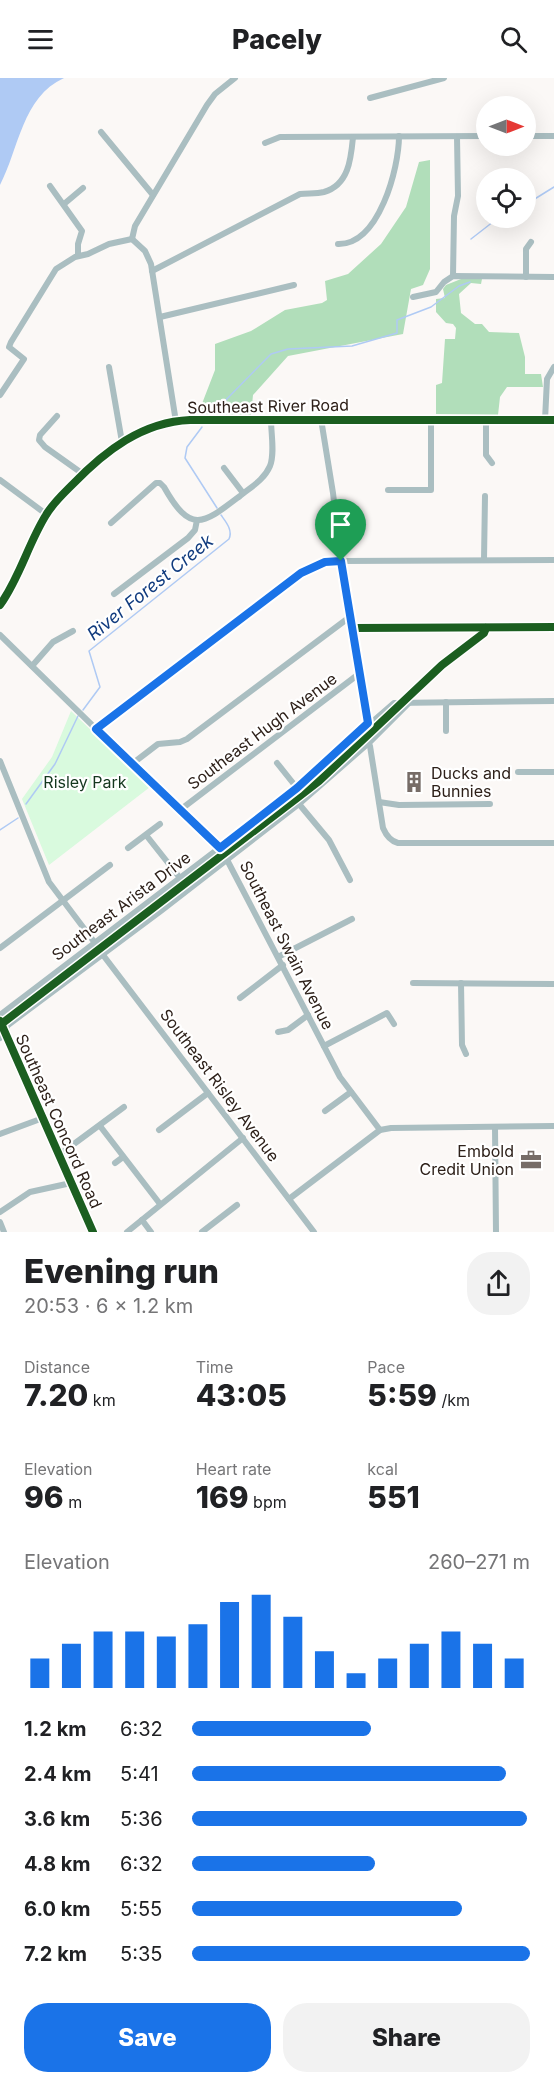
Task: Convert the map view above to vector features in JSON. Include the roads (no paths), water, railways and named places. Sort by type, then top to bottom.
[{"type":"street","points":[[132,238],[135,226],[207,105],[215,94],[235,78]]},
{"type":"street","points":[[370,98],[444,78]]},
{"type":"street","points":[[101,132],[153,195]]},
{"type":"street","points":[[338,244],[347,244],[357,237],[379,211],[388,195],[396,171],[399,136]]},
{"type":"street","points":[[266,143],[280,137],[476,136]]},
{"type":"street","points":[[536,136],[554,136]]},
{"type":"street","points":[[152,271],[300,194],[320,193],[335,187],[347,171],[353,137]]},
{"type":"street","points":[[453,276],[454,216],[458,196],[457,137]]},
{"type":"street","points":[[50,186],[82,231],[78,244],[78,255]]},
{"type":"street","points":[[64,204],[83,188]]},
{"type":"street","points":[[132,238],[145,251],[152,271],[176,422]]},
{"type":"street","points":[[0,395],[24,359],[9,347],[11,342],[50,276],[56,269],[78,255],[88,254],[109,244],[132,238]]},
{"type":"street","points":[[526,277],[526,249],[531,242]]},
{"type":"street","points":[[413,297],[436,292],[453,276],[554,277]]},
{"type":"street","points":[[160,317],[294,285]]},
{"type":"street","points":[[109,367],[122,442]]},
{"type":"street","points":[[546,420],[547,379],[554,367]]},
{"type":"street","points":[[57,416],[40,435],[39,440],[45,447],[83,474]]},
{"type":"street","points":[[111,523],[151,486],[160,483],[181,512],[188,517],[197,520],[212,517],[262,479],[270,467],[271,419]]},
{"type":"street","name":"Southeast River Road","points":[[0,604],[17,578],[46,514],[106,452],[142,432],[176,422],[271,419],[554,420]]},
{"type":"street","points":[[321,419],[341,561],[368,723]]},
{"type":"street","points":[[388,490],[431,490],[431,419]]},
{"type":"street","points":[[486,420],[486,455],[492,463]]},
{"type":"street","points":[[224,468],[243,493]]},
{"type":"street","points":[[0,480],[46,514]]},
{"type":"street","points":[[484,560],[485,496]]},
{"type":"street","points":[[114,594],[188,538],[195,530],[197,520]]},
{"type":"street","points":[[96,729],[301,573],[325,562],[554,560]]},
{"type":"street","points":[[132,764],[158,744],[187,739],[351,616]]},
{"type":"street","points":[[353,628],[554,627]]},
{"type":"street","points":[[32,666],[52,642],[73,631]]},
{"type":"street","name":"Southeast Swain Avenue","points":[[0,636],[220,848],[228,859],[340,1077],[380,1130]]},
{"type":"street","name":"Southeast Hugh Avenue","points":[[180,810],[360,673]]},
{"type":"street","points":[[409,703],[554,701]]},
{"type":"street","name":"Southeast Arista Drive","points":[[0,1015],[297,788],[368,723],[395,702],[409,703]]},
{"type":"street","points":[[446,702],[446,731]]},
{"type":"street","name":"Southeast Arista Drive","points":[[0,1038],[8,1025],[299,804],[409,703]]},
{"type":"street","points":[[367,744],[370,746],[383,828],[391,840],[398,843],[554,843]]},
{"type":"street","points":[[0,761],[43,868],[62,901],[95,943]]},
{"type":"street","points":[[277,764],[297,788]]},
{"type":"street","points":[[518,772],[554,772]]},
{"type":"street","points":[[379,802],[399,805],[490,804]]},
{"type":"street","points":[[299,804],[329,840],[350,880]]},
{"type":"street","points":[[128,848],[160,824]]},
{"type":"street","points":[[146,835],[180,878]]},
{"type":"street","points":[[0,948],[110,865]]},
{"type":"street","points":[[279,957],[352,919]]},
{"type":"street","name":"Southeast Risley Avenue","points":[[103,955],[314,1232]]},
{"type":"street","points":[[240,998],[283,965]]},
{"type":"street","points":[[413,983],[554,984]]},
{"type":"street","points":[[461,983],[462,1045],[466,1054]]},
{"type":"street","points":[[324,1046],[387,1013],[394,1024]]},
{"type":"street","points":[[278,1032],[288,1030],[308,1015]]},
{"type":"street","name":"Southeast Concord Road","points":[[0,1021],[93,1232]]},
{"type":"street","points":[[325,1111],[351,1092]]},
{"type":"street","points":[[159,1130],[208,1093]]},
{"type":"street","points":[[59,1155],[124,1107]]},
{"type":"street","points":[[0,1134],[42,1118]]},
{"type":"street","points":[[100,1126],[160,1204]]},
{"type":"street","points":[[289,1199],[380,1130],[554,1126]]},
{"type":"street","points":[[495,1127],[496,1232]]},
{"type":"street","points":[[128,1232],[243,1138]]},
{"type":"street","points":[[115,1163],[123,1157]]},
{"type":"street","points":[[0,1212],[30,1192],[71,1183]]},
{"type":"street","points":[[202,1232],[237,1205]]},
{"type":"street","points":[[142,1220],[151,1232]]},
{"type":"street","points":[[0,1222],[4,1232]]},
{"type":"water","points":[[0,78],[64,78],[50,87],[30,111],[0,185]]},
{"type":"waterway","name":"River Forest Creek","points":[[536,198],[554,187]]},
{"type":"waterway","name":"River Forest Creek","points":[[471,239],[485,228]]},
{"type":"waterway","name":"River Forest Creek","points":[[215,411],[271,354],[288,349],[352,346],[397,333],[397,320],[431,307],[459,286],[470,282]]},
{"type":"waterway","name":"River Forest Creek","points":[[202,427],[187,447],[185,458],[217,508]]},
{"type":"waterway","name":"River Forest Creek","points":[[83,710],[100,687],[89,651],[229,539],[230,529],[221,515]]},
{"type":"waterway","name":"River Forest Creek","points":[[26,804],[55,764],[78,716]]},
{"type":"waterway","name":"River Forest Creek","points":[[0,830],[18,818]]},
{"type":"place","name":"Ducks and Bunnies","points":[[414,782]]},
{"type":"place","name":"Embold Credit Union","points":[[531,1160]]},
{"type":"park label","name":"Risley Park","points":[[85,782]]}]
